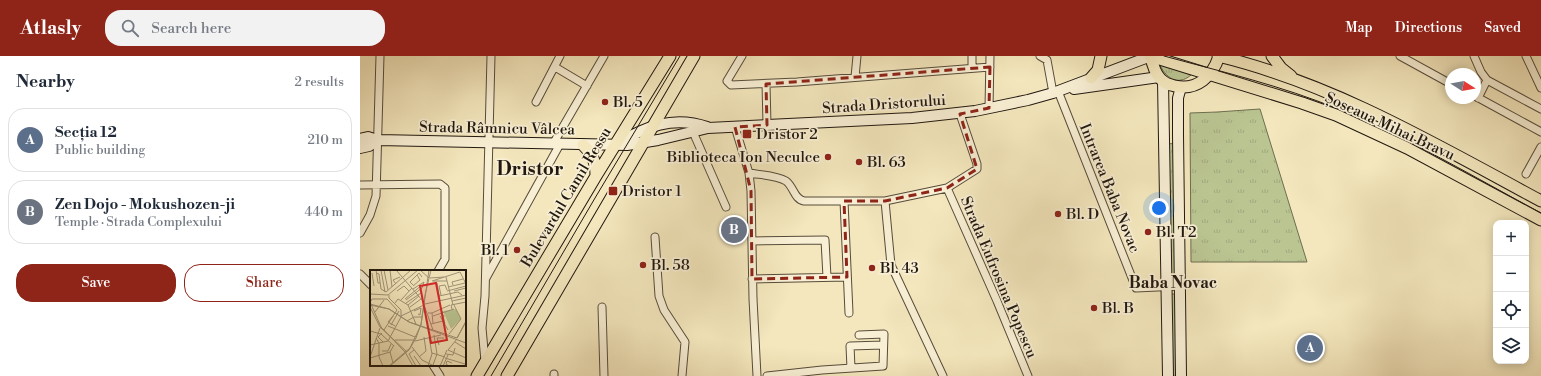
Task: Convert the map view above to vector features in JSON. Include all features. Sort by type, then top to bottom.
[{"type":"main road","name":"Bulevardul Camil Ressu","points":[[477,376],[614,145],[670,56]]},
{"type":"main road","points":[[507,376],[694,56]]},
{"type":"main road","points":[[1091,78],[1098,70],[1101,56]]},
{"type":"main road","points":[[1150,56],[1152,64],[1161,79],[1181,87],[1198,84],[1210,75],[1217,65],[1219,56]]},
{"type":"main road","name":"Șoseaua Mihai Bravu","points":[[1150,56],[1302,103],[1342,118],[1407,148],[1541,220]]},
{"type":"main road","name":"Șoseaua Mihai Bravu","points":[[1219,56],[1296,80],[1398,124],[1541,201]]},
{"type":"main road","points":[[1272,56],[1281,68],[1296,80]]},
{"type":"main road","points":[[583,145],[594,157],[596,176]]},
{"type":"street","points":[[360,233],[374,206],[377,184],[380,56]]},
{"type":"street","points":[[485,362],[482,328],[485,303],[491,56]]},
{"type":"street","points":[[536,102],[560,56]]},
{"type":"street","points":[[485,280],[604,56]]},
{"type":"street","points":[[742,56],[728,78],[728,84],[735,86],[766,84],[935,72],[972,67],[990,67]]},
{"type":"street","points":[[855,77],[857,56]]},
{"type":"street","points":[[972,56],[972,67]]},
{"type":"street","points":[[989,108],[990,56]]},
{"type":"street","points":[[1040,56],[1047,60],[1056,92]]},
{"type":"street","name":"Strada Dristorului","points":[[614,145],[642,143],[708,128],[912,118],[960,114],[1028,100],[1056,92],[1150,56]]},
{"type":"street","points":[[1400,56],[1445,81]]},
{"type":"street","points":[[1474,56],[1481,72],[1487,80],[1541,109]]},
{"type":"street","points":[[1526,56],[1541,88]]},
{"type":"street","points":[[555,67],[587,86]]},
{"type":"street","points":[[1161,79],[1168,376]]},
{"type":"street","name":"Strada Dristorului","points":[[1056,92],[1161,79]]},
{"type":"street","points":[[1481,89],[1487,80]]},
{"type":"street","points":[[766,84],[767,125]]},
{"type":"street","points":[[1181,87],[1178,98],[1181,376]]},
{"type":"street","name":"Intrarea Baba Novac","points":[[1056,92],[1136,288],[1166,287]]},
{"type":"street","points":[[1481,100],[1541,132]]},
{"type":"street","points":[[749,173],[775,177],[786,181],[798,199],[802,201],[885,201],[947,188],[977,169],[977,164],[960,114]]},
{"type":"street","name":"Strada Dristorului","points":[[614,145],[633,134],[652,126],[674,123],[691,124],[708,128]]},
{"type":"street","points":[[735,127],[749,173],[751,191],[752,279],[757,376]]},
{"type":"street","points":[[693,132],[726,207]]},
{"type":"street","name":"Strada Râmnicu Vâlcea","points":[[360,139],[368,137],[378,140],[614,145]]},
{"type":"street","name":"Strada Râmnicu Vâlcea","points":[[360,148],[369,146],[378,140]]},
{"type":"street","points":[[1526,174],[1541,147]]},
{"type":"street","points":[[360,185],[444,185],[446,188],[445,259],[439,270]]},
{"type":"street","name":"Strada Eufrosina Popescu","points":[[947,188],[1028,376]]},
{"type":"street","points":[[844,201],[849,313]]},
{"type":"street","points":[[885,201],[891,266],[943,376]]},
{"type":"street","points":[[654,237],[659,296],[664,310],[685,342],[683,351],[682,376]]},
{"type":"street","points":[[752,240],[825,240],[827,277]]},
{"type":"street","points":[[360,274],[370,284]]},
{"type":"street","points":[[752,279],[847,277]]},
{"type":"street","points":[[1166,287],[1180,286]]},
{"type":"street","points":[[602,307],[604,376]]},
{"type":"street","points":[[767,376],[822,370],[883,366],[884,334],[859,335]]},
{"type":"street","points":[[851,368],[850,346],[883,345]]},
{"type":"street","points":[[434,366],[440,376]]},
{"type":"highlighted area","points":[[990,67],[989,108],[960,114],[977,169],[947,188],[885,201],[844,201],[847,277],[752,279],[751,191],[735,127],[767,125],[766,84]]},
{"type":"green space","points":[[1159,63],[1191,75],[1186,79],[1172,79],[1168,76]]},
{"type":"green space","points":[[1260,109],[1307,262],[1191,262],[1190,113]]},
{"type":"green space","points":[[1168,142],[1171,144],[1174,142],[1175,278],[1170,280]]},
{"type":"green space","points":[[1171,294],[1176,294],[1178,376],[1172,376]]},
{"type":"tram line","points":[[491,376],[680,56]]},
{"type":"tram line","points":[[1164,56],[1274,86],[1338,109],[1416,145],[1541,213]]},
{"type":"place","name":"Bl. 5","points":[[605,102]]},
{"type":"place","name":"Dristor 2","points":[[747,134]]},
{"type":"place","name":"Biblioteca Ion Neculce","points":[[828,157]]},
{"type":"place","name":"Bl. 63","points":[[859,162]]},
{"type":"place","name":"Dristor 1","points":[[613,191]]},
{"type":"place","name":"Bl. D","points":[[1058,214]]},
{"type":"place","name":"Zen Dojo - Mokushozen-ji","points":[[734,230]]},
{"type":"place","name":"Bl. T2","points":[[1148,232]]},
{"type":"place","name":"Bl. 1","points":[[517,250]]},
{"type":"place","name":"Bl. 58","points":[[643,265]]},
{"type":"place","name":"Bl. 43","points":[[872,268]]},
{"type":"place","name":"Bl. B","points":[[1094,308]]},
{"type":"place","name":"Secția 12","points":[[1310,348]]},
{"type":"district","name":"Dristor","points":[[530,168]]},
{"type":"district","name":"Baba Novac","points":[[1173,282]]}]
